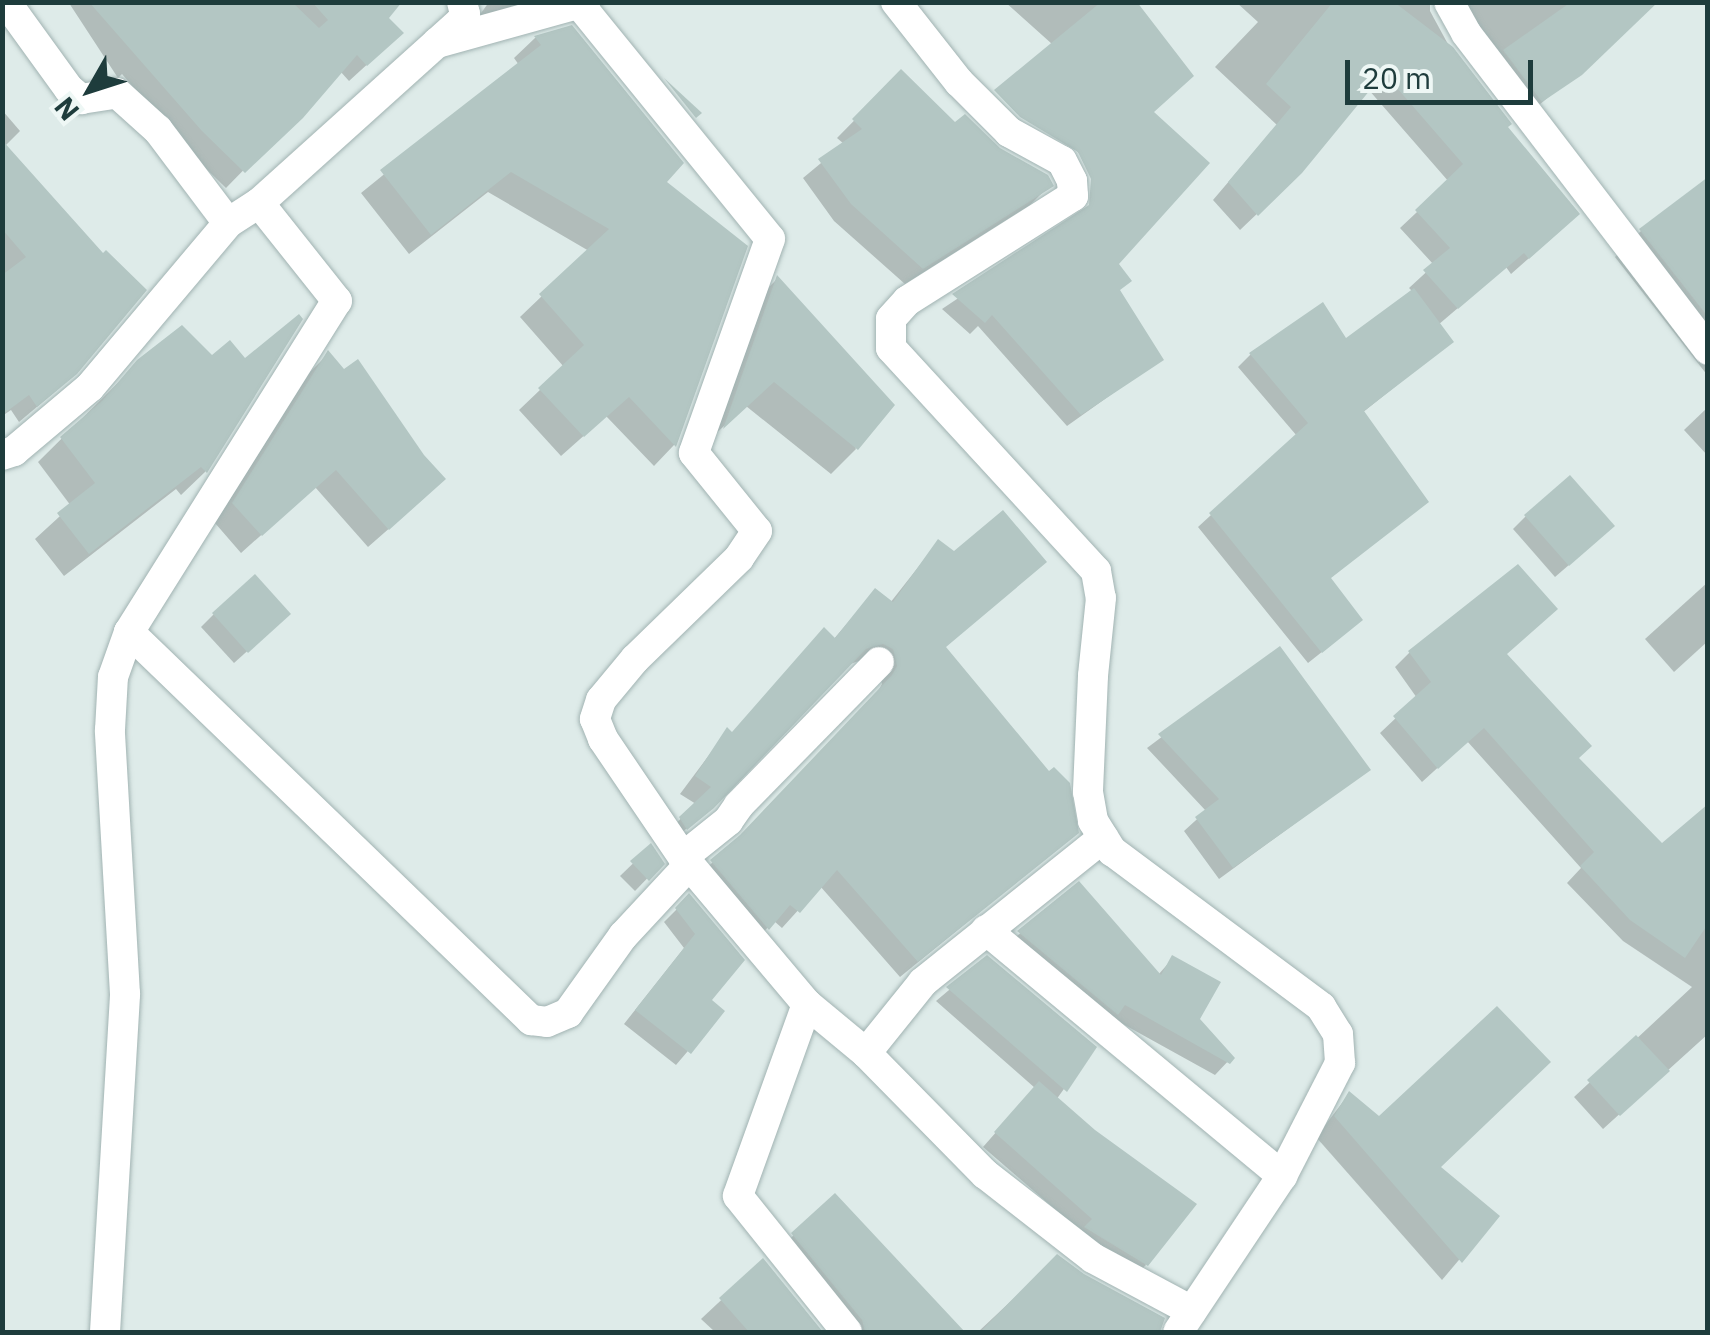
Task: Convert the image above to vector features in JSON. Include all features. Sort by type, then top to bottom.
[{"type":"street","points":[[6,2],[69,90],[81,98],[117,92],[158,130],[228,223]]},
{"type":"street","points":[[2,455],[14,451],[90,386],[228,223],[259,203],[461,21],[465,14],[462,2]]},
{"type":"street","points":[[437,43],[582,4],[770,239],[694,453],[757,531],[740,558],[634,659],[601,700],[595,719],[604,739],[686,861],[807,1004],[866,1053],[985,1174],[1093,1258],[1185,1322],[1282,1176],[1340,1063],[1338,1034],[1321,1007],[1112,851],[1093,820],[1088,792],[1092,676],[1102,598],[1096,571],[891,348],[891,320],[907,301],[1073,196],[1072,181],[1062,161],[1009,132],[960,82],[896,2]]},
{"type":"street","points":[[1449,2],[1466,33],[1708,350]]},
{"type":"street","points":[[106,1332],[126,994],[110,730],[113,677],[129,632],[336,301],[259,203]]},
{"type":"street","points":[[129,632],[531,1020],[547,1022],[568,1013],[623,936],[686,861],[880,662]]},
{"type":"street","points":[[866,1053],[922,982],[1103,838]]},
{"type":"street","points":[[986,930],[1282,1176]]},
{"type":"street","points":[[807,1004],[738,1196],[848,1332]]},
{"type":"building","points":[[89,2],[292,2],[319,28],[328,20],[312,2],[402,2],[389,18],[404,33],[367,66],[357,55],[303,118],[245,173],[202,131]]},
{"type":"building","points":[[1101,2],[1137,2],[1194,76],[1154,112],[1210,163],[1119,264],[1132,281],[1120,290],[1164,360],[1081,415],[992,315],[985,323],[952,294],[1089,205],[1091,179],[1078,152],[1020,117],[994,90]]},
{"type":"building","points":[[1333,2],[1394,2],[1453,47],[1512,124],[1508,127],[1580,214],[1529,259],[1524,253],[1458,309],[1423,270],[1450,248],[1415,210],[1463,164],[1384,73],[1302,173],[1258,216],[1228,182],[1291,107],[1266,84]]},
{"type":"building","points":[[1571,2],[1658,2],[1582,75],[1542,102],[1503,50]]},
{"type":"building","points":[[572,25],[684,163],[667,182],[748,246],[676,447],[629,397],[584,437],[538,388],[584,345],[539,294],[609,229],[511,172],[431,235],[380,170],[541,45],[534,36]]},
{"type":"building","points":[[901,69],[955,122],[965,114],[1000,148],[1048,175],[1054,186],[923,269],[851,204],[818,159],[862,129],[852,119]]},
{"type":"building","points":[[664,78],[702,113],[696,118]]},
{"type":"building","points":[[2,140],[103,253],[106,250],[147,290],[77,374],[37,407],[29,395],[2,415],[2,275],[26,257],[2,229]]},
{"type":"building","points":[[1708,177],[1708,317],[1639,229]]},
{"type":"building","points":[[777,275],[895,405],[858,450],[774,382],[723,429]]},
{"type":"building","points":[[1414,288],[1454,342],[1364,411],[1429,502],[1331,578],[1363,620],[1322,653],[1209,513],[1308,423],[1249,353],[1323,302],[1346,338]]},
{"type":"building","points":[[299,314],[303,319],[207,473],[201,467],[89,554],[57,513],[95,483],[60,437],[102,401],[137,360],[182,325],[212,355],[230,340],[245,358]]},
{"type":"building","points":[[328,350],[344,369],[358,359],[424,455],[446,479],[389,530],[336,470],[262,536],[232,503]]},
{"type":"building","points":[[1570,475],[1615,526],[1569,566],[1524,515]]},
{"type":"building","points":[[1003,510],[1047,562],[946,647],[1049,771],[1054,767],[1070,783],[1079,833],[918,962],[837,870],[800,913],[790,905],[769,930],[710,860],[740,835],[892,675],[897,666],[893,649],[883,644],[866,649],[714,808],[687,830],[679,817],[711,787],[695,776],[727,727],[732,732],[824,627],[835,638],[875,588],[893,602],[938,539],[954,551]]},
{"type":"building","points":[[1518,564],[1558,609],[1507,654],[1592,746],[1579,758],[1662,843],[1708,804],[1708,924],[1685,958],[1630,920],[1580,866],[1594,852],[1484,728],[1438,769],[1393,716],[1431,682],[1408,651]]},
{"type":"building","points":[[255,574],[291,614],[248,653],[212,613]]},
{"type":"building","points":[[1280,646],[1371,770],[1233,868],[1195,817],[1219,799],[1158,734]]},
{"type":"building","points":[[651,843],[665,864],[649,881],[630,861]]},
{"type":"building","points":[[1079,881],[1161,975],[1172,955],[1221,982],[1200,1019],[1235,1058],[1230,1064],[1125,1005],[1118,1015],[1017,931]]},
{"type":"building","points":[[689,893],[745,960],[712,1000],[725,1011],[691,1054],[635,1010],[695,934],[675,908]]},
{"type":"building","points":[[987,955],[1097,1047],[1067,1092],[946,987]]},
{"type":"building","points":[[1497,1006],[1551,1062],[1441,1167],[1500,1216],[1462,1263],[1334,1116],[1349,1091],[1379,1116]]},
{"type":"building","points":[[1636,1035],[1670,1071],[1620,1116],[1587,1080]]},
{"type":"building","points":[[1039,1081],[1095,1130],[1197,1204],[1148,1266],[1084,1227],[1092,1219],[994,1132]]},
{"type":"building","points":[[835,1193],[965,1332],[865,1332],[862,1320],[791,1233]]},
{"type":"building","points":[[1057,1254],[1084,1274],[1165,1318],[1160,1332],[980,1332]]},
{"type":"building","points":[[763,1258],[823,1332],[749,1332],[719,1298]]}]
